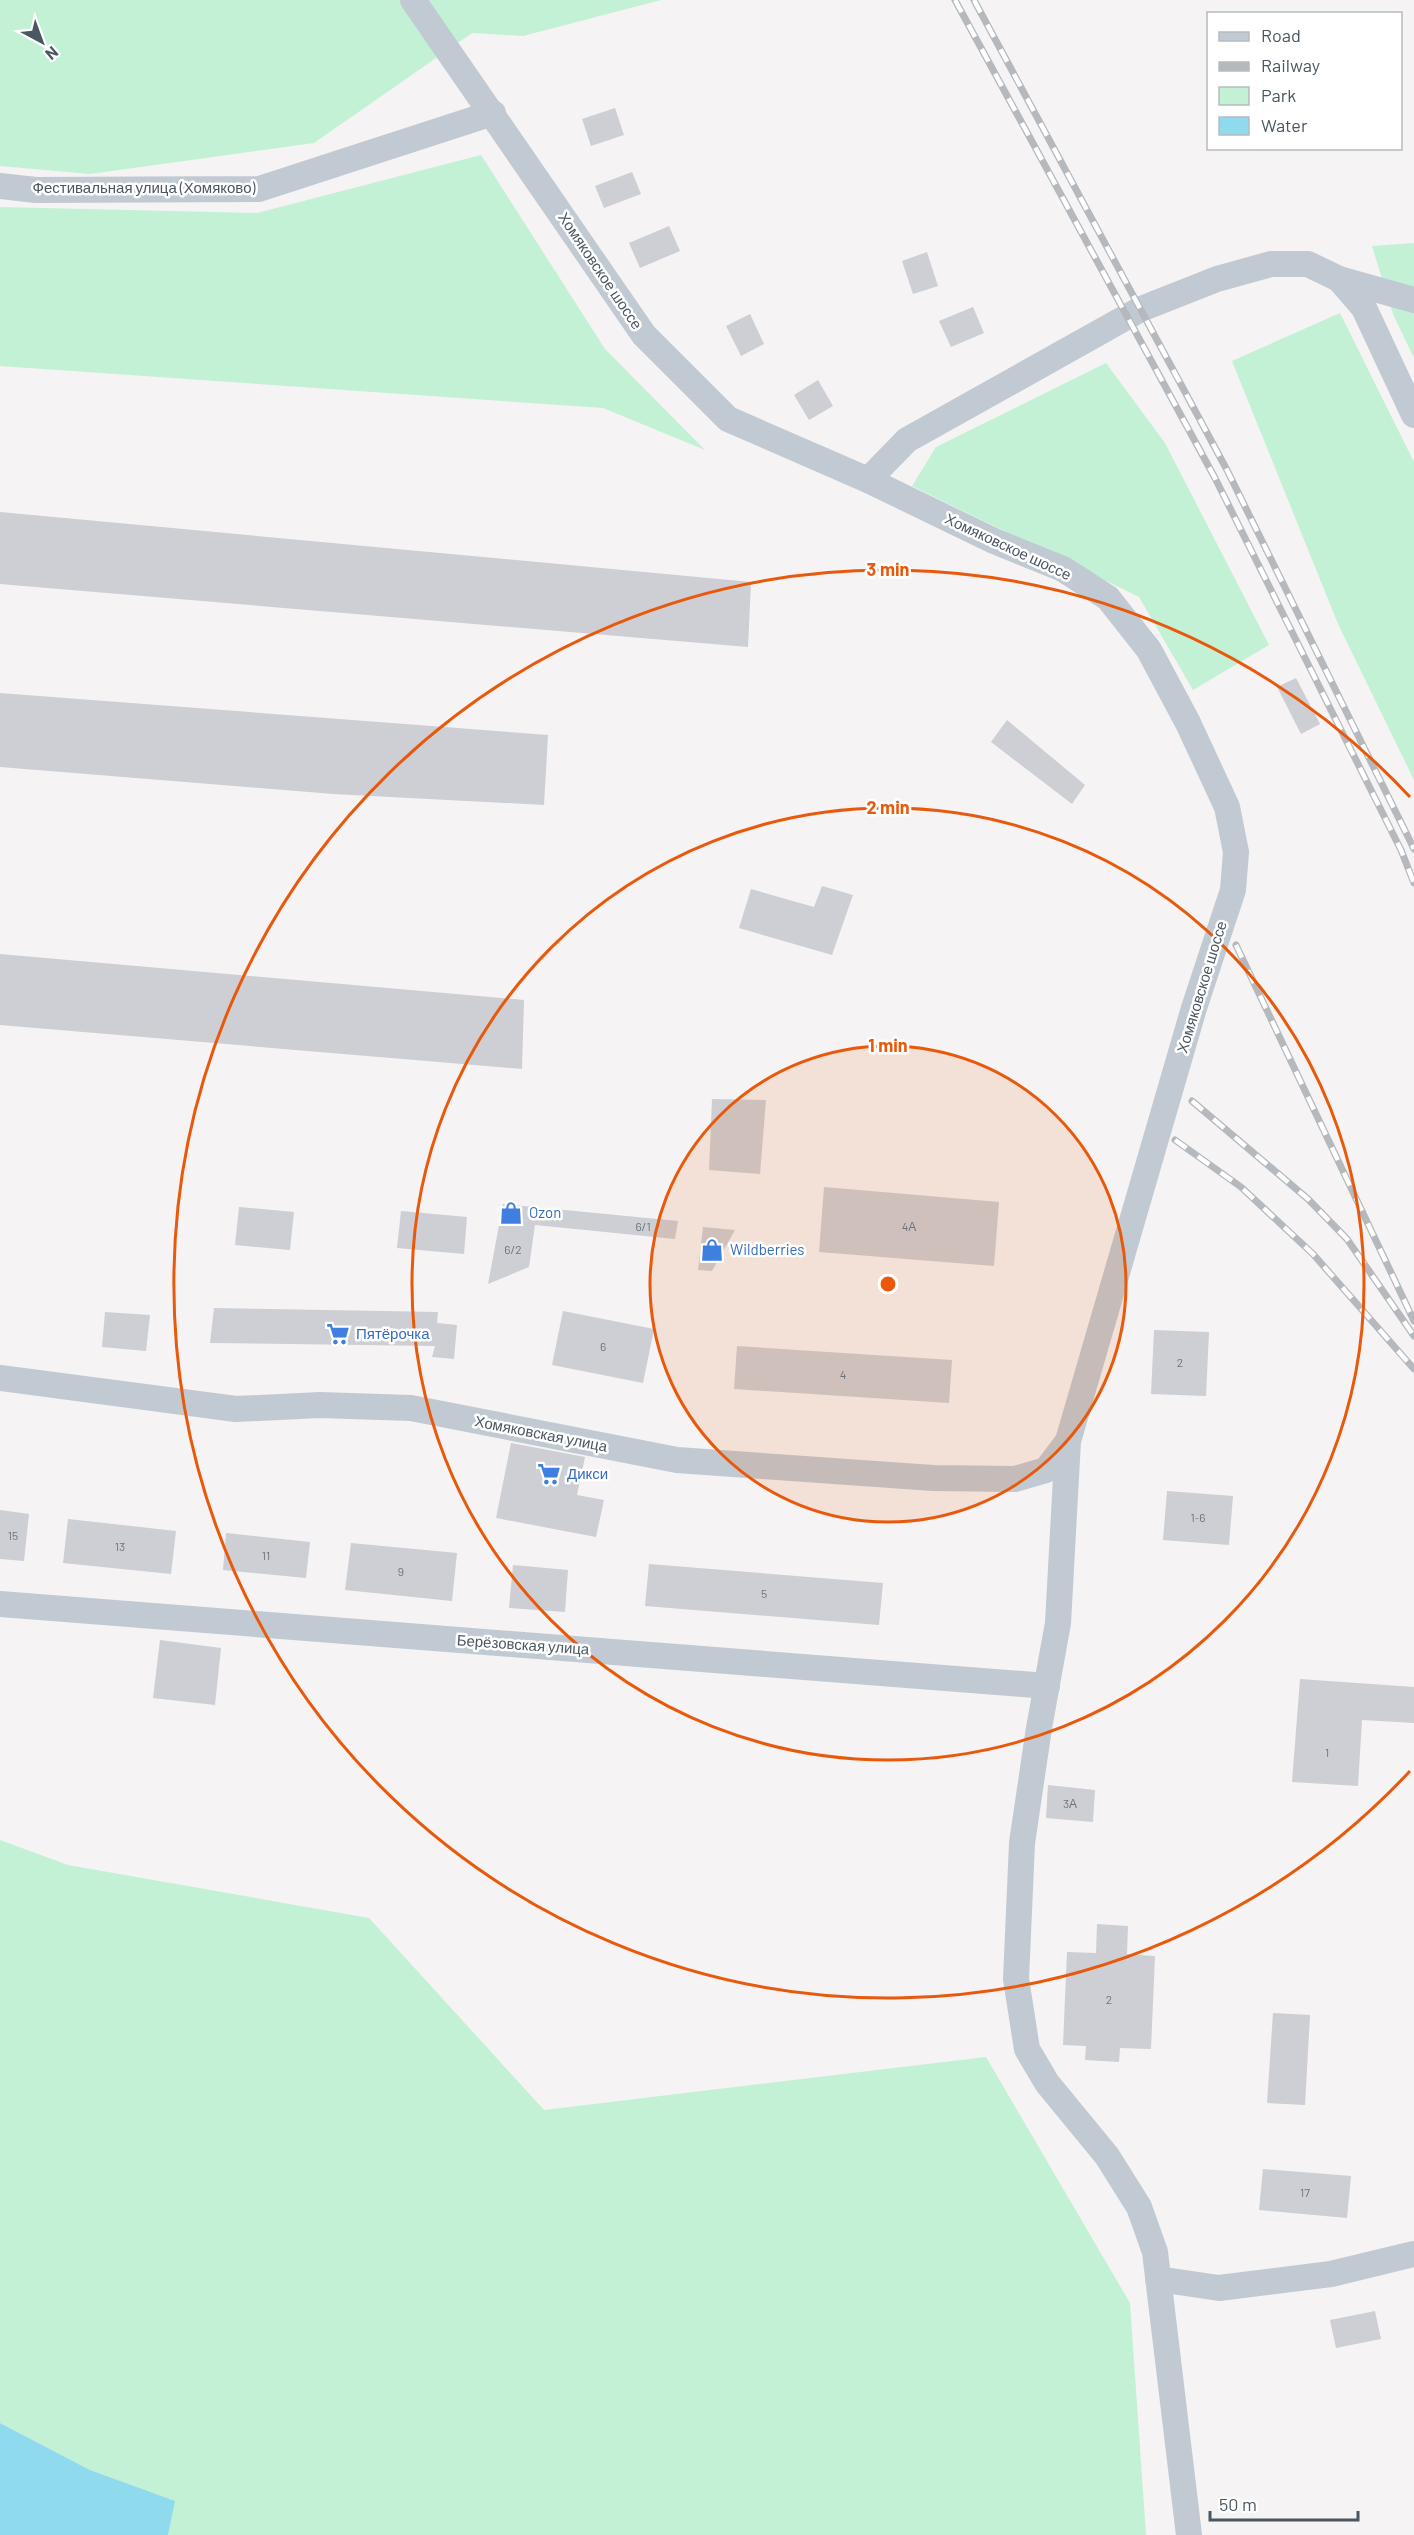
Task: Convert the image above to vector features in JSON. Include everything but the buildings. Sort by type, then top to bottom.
[{"type":"street","name":"Хомяковское шоссе","points":[[413,0],[644,335],[728,419],[868,480],[994,541],[1063,569],[1108,598],[1149,650],[1188,723],[1227,807],[1236,852],[1233,890],[1194,1008],[1068,1441]]},
{"type":"street","name":"Фестивальная улица (Хомяково)","points":[[0,186],[36,190],[259,189],[493,113]]},
{"type":"street","points":[[868,480],[907,440],[1141,309],[1217,279],[1271,264],[1308,264],[1338,279],[1414,300]]},
{"type":"street","points":[[1338,279],[1364,308],[1414,415]]},
{"type":"street","name":"Хомяковская улица","points":[[0,1378],[236,1409],[320,1405],[411,1408],[677,1460],[933,1478],[1015,1479],[1046,1470],[1068,1441]]},
{"type":"street","points":[[1068,1441],[1058,1623],[1022,1843],[1016,1979],[1027,2049],[1047,2084],[1107,2156],[1139,2207],[1155,2252],[1189,2535]]},
{"type":"street","name":"Берёзовская улица","points":[[0,1604],[1047,1686]]},
{"type":"street","points":[[1158,2279],[1219,2288],[1331,2274],[1414,2254]]},
{"type":"green space","points":[[0,0],[661,0],[523,36],[472,33],[314,143],[90,174],[0,166]]},
{"type":"green space","points":[[481,155],[605,349],[705,450],[603,408],[0,366],[0,207],[257,213]]},
{"type":"green space","points":[[1414,243],[1414,358],[1393,314],[1372,246]]},
{"type":"green space","points":[[1340,313],[1414,462],[1414,780],[1338,624],[1232,361]]},
{"type":"green space","points":[[1106,363],[1165,443],[1269,645],[1193,690],[1139,597],[912,486],[936,447]]},
{"type":"green space","points":[[0,1840],[68,1865],[369,1918],[544,2110],[986,2057],[1130,2303],[1146,2535],[168,2535],[174,2501],[90,2470],[0,2423]]},
{"type":"water","points":[[0,2423],[90,2470],[175,2501],[168,2535],[0,2535]]},
{"type":"railway","points":[[955,0],[1215,478],[1401,850],[1414,883]]},
{"type":"railway","points":[[974,0],[1227,470],[1414,849]]},
{"type":"railway","points":[[1236,945],[1414,1321]]},
{"type":"railway","points":[[1192,1101],[1308,1199],[1347,1239],[1414,1336]]},
{"type":"railway","points":[[1175,1140],[1241,1187],[1313,1254],[1414,1369]]},
{"type":"place","name":"Ozon","points":[[511,1213]]},
{"type":"place","name":"Wildberries","points":[[712,1250]]},
{"type":"place","name":"Пятёрочка","points":[[338,1334]]},
{"type":"place","name":"Дикси","points":[[549,1474]]}]
